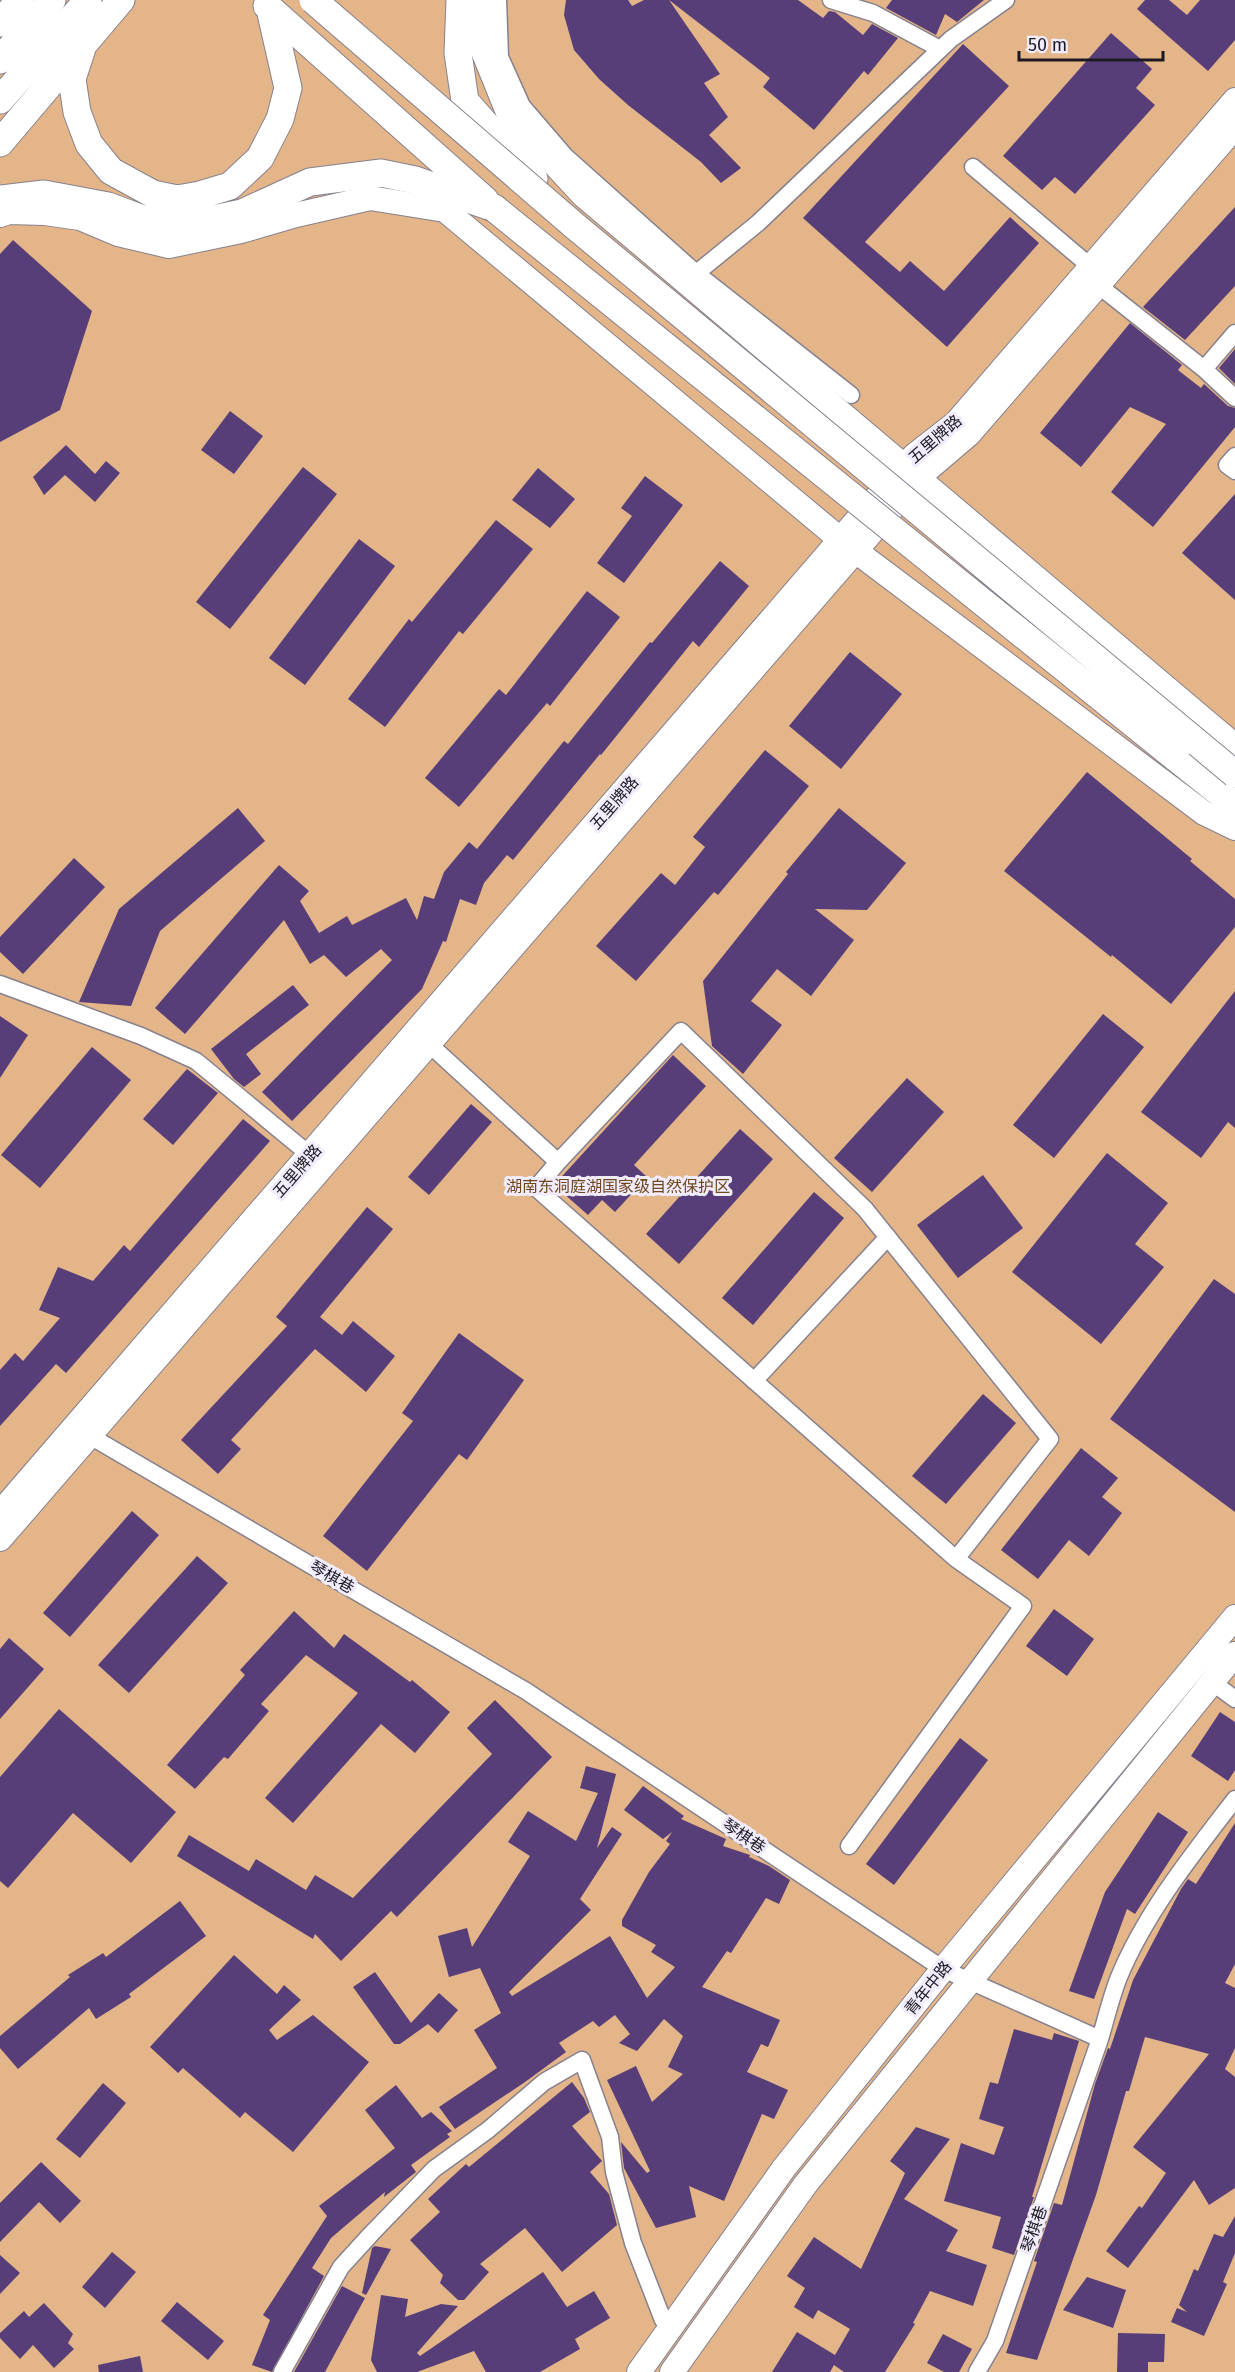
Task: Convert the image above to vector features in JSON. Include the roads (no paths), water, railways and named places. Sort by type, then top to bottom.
[{"type":"main road","points":[[0,23],[20,0]]},
{"type":"main road","points":[[0,60],[52,0]]},
{"type":"main road","points":[[0,100],[88,0]]},
{"type":"main road","points":[[0,143],[121,0]]},
{"type":"main road","points":[[313,0],[576,227],[1235,774]]},
{"type":"main road","points":[[460,0],[458,53],[465,101],[576,227]]},
{"type":"main road","points":[[484,0],[481,46],[509,115],[583,195],[691,278],[914,474],[1235,746]]},
{"type":"main road","points":[[83,45],[72,79],[77,112],[89,144],[111,171],[153,194],[177,199],[200,195],[230,186],[260,158],[280,119],[288,88],[264,5]]},
{"type":"main road","points":[[264,5],[494,208],[1235,805]]},
{"type":"main road","name":"五里牌路","points":[[0,1513],[310,1155],[848,545],[914,474],[969,434],[1235,100]]},
{"type":"main road","name":"五里牌路","points":[[914,474],[915,454],[956,423],[1235,126]]},
{"type":"main road","points":[[0,199],[44,194],[108,206],[140,218],[175,223],[204,221],[242,213],[310,182],[381,173],[415,180],[494,208]]},
{"type":"main road","points":[[0,215],[9,212],[45,213],[80,218],[118,234],[169,246],[241,231],[296,215],[370,198],[445,210],[848,545],[1204,813],[1235,828]]},
{"type":"main road","name":"五里牌路","points":[[0,1539],[429,1044],[848,545]]},
{"type":"main road","name":"青年中路","points":[[639,2372],[784,2168],[943,1969],[1235,1617]]},
{"type":"main road","name":"青年中路","points":[[672,2372],[805,2185],[1235,1654]]},
{"type":"street","points":[[498,0],[500,57],[522,106],[565,156],[691,278],[851,395]]},
{"type":"street","points":[[831,0],[873,13],[940,49]]},
{"type":"street","points":[[691,278],[758,223],[951,39],[1006,0]]},
{"type":"street","points":[[973,167],[1235,398]]},
{"type":"street","points":[[1204,369],[1235,333]]},
{"type":"street","points":[[1235,456],[1227,465],[1235,471]]},
{"type":"street","points":[[0,984],[141,1035],[196,1061],[310,1155]]},
{"type":"street","points":[[849,1846],[1023,1606],[956,1559],[536,1188],[681,1031],[866,1209],[1050,1439],[956,1559]]},
{"type":"street","points":[[429,1044],[558,1162]]},
{"type":"street","points":[[754,1381],[888,1237]]},
{"type":"street","name":"琴棋巷","points":[[90,1436],[526,1691],[943,1969],[1100,2039],[995,2341],[977,2372]]},
{"type":"street","points":[[1212,1682],[1235,1699]]},
{"type":"street","points":[[1100,2039],[1119,1977],[1148,1920],[1189,1859],[1235,1799]]},
{"type":"street","points":[[282,2372],[341,2267],[372,2233],[434,2169],[488,2130],[544,2082],[582,2060],[610,2137],[614,2172],[633,2243],[663,2319]]},
{"type":"park label","name":"湖南东洞庭湖国家级自然保护区","points":[[618,1186]]}]
